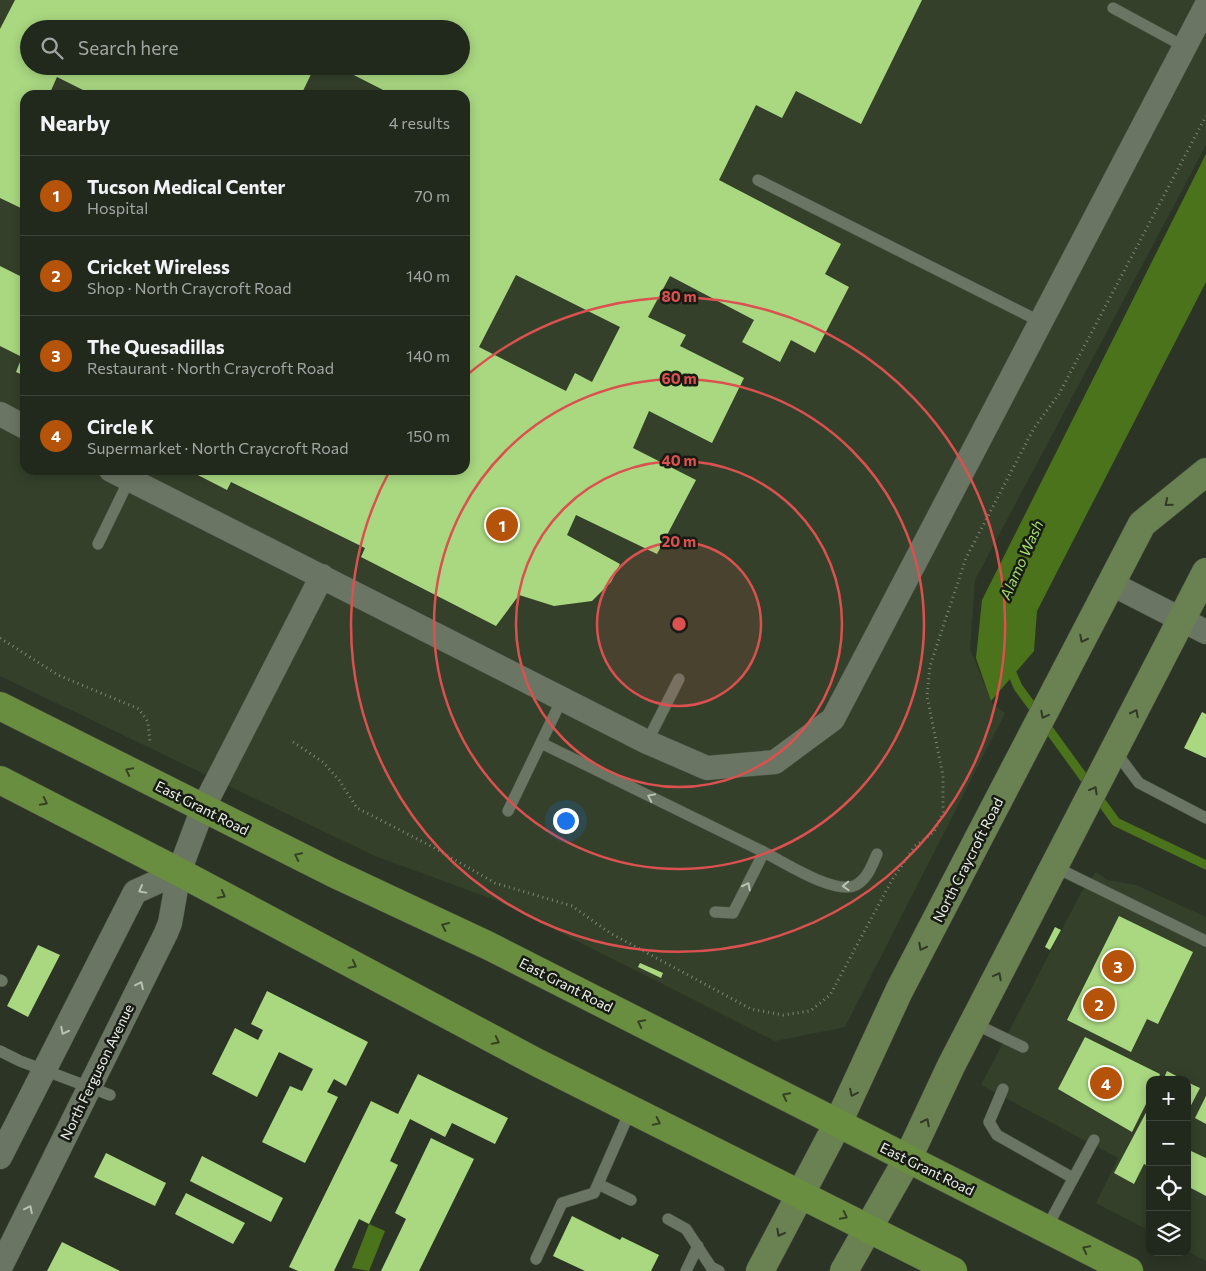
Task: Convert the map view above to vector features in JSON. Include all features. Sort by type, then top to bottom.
[{"type":"main road","name":"North Craycroft Road","points":[[760,1271],[838,1123],[899,991],[1062,682],[1142,524],[1206,472]]},
{"type":"main road","points":[[844,1271],[907,1160],[973,1023],[1075,825],[1114,754],[1194,626],[1206,572]]},
{"type":"main road","name":"East Grant Road","points":[[0,706],[333,873],[489,946],[907,1160],[1129,1271]]},
{"type":"main road","points":[[0,780],[179,872],[485,1035],[953,1271]]},
{"type":"street","points":[[129,475],[647,742],[707,768],[775,762],[833,719],[1206,6]]},
{"type":"street","points":[[0,414],[20,424]]},
{"type":"street","name":"North Ferguson Avenue","points":[[0,1268],[8,1232],[100,1091],[168,928],[179,872],[204,808],[322,576]]},
{"type":"street","points":[[1112,584],[1194,626]]},
{"type":"street","points":[[0,1157],[135,892],[179,872]]},
{"type":"lane","points":[[1113,8],[1185,46]]},
{"type":"lane","points":[[758,180],[1041,322]]},
{"type":"lane","points":[[98,544],[124,475]]},
{"type":"lane","points":[[647,742],[680,678]]},
{"type":"lane","points":[[508,811],[562,699]]},
{"type":"lane","points":[[541,743],[833,886],[855,886],[868,875],[877,854]]},
{"type":"lane","points":[[1114,754],[1139,783],[1206,818]]},
{"type":"lane","points":[[715,912],[733,913],[764,852]]},
{"type":"lane","points":[[1054,867],[1206,941]]},
{"type":"lane","points":[[973,1023],[1023,1047]]},
{"type":"lane","points":[[0,1051],[20,1061],[100,1091]]},
{"type":"lane","points":[[1003,1089],[989,1122],[997,1135],[1073,1178]]},
{"type":"lane","points":[[536,1259],[562,1203],[594,1193],[631,1109]]},
{"type":"lane","points":[[1046,1229],[1094,1140]]},
{"type":"lane","points":[[598,1184],[631,1200]]},
{"type":"lane","points":[[668,1220],[686,1229],[711,1267],[719,1271]]},
{"type":"lane","points":[[686,1271],[698,1246]]},
{"type":"path","points":[[0,638],[58,675],[139,708],[148,722],[150,743]]},
{"type":"shaded area","points":[[0,0],[1206,0],[1206,145],[975,580],[970,649],[992,703],[1005,713],[845,1027],[775,1041],[498,901],[375,856],[0,676]]},
{"type":"shaded area","points":[[1096,872],[1107,880],[1136,885],[1206,917],[1206,1261],[1191,1253],[1191,1076],[1146,1076],[1146,1229],[1096,1203],[1118,1158],[981,1085],[1082,891]]},
{"type":"water","name":"Alamo Wash","points":[[1206,154],[1206,282],[1037,611],[1034,651],[991,701],[976,658],[982,600]]},
{"type":"water","points":[[369,1224],[385,1231],[369,1271],[352,1268]]},
{"type":"building","points":[[15,0],[922,0],[861,124],[796,91],[782,118],[756,105],[719,180],[841,244],[825,274],[849,287],[815,353],[791,340],[780,362],[742,342],[754,320],[670,276],[648,317],[686,335],[680,346],[744,378],[712,443],[649,411],[633,448],[696,480],[657,554],[576,515],[567,535],[620,564],[611,582],[592,601],[554,606],[519,595],[496,626],[361,557],[365,548],[231,482],[227,490],[198,475],[470,475],[470,90],[383,90],[354,75],[470,75],[470,20],[20,20],[20,75],[311,75],[303,90],[83,90],[57,77],[51,90],[20,90],[20,208],[0,198],[0,29]],"holes":[[[516,275],[620,327],[592,382],[575,373],[566,391],[479,347]]]},
{"type":"building","points":[[0,266],[20,276],[20,356],[0,346]]},
{"type":"building","points":[[20,362],[20,374],[16,372]]},
{"type":"building","points":[[1202,712],[1206,714],[1206,758],[1184,748]]},
{"type":"building","points":[[1119,916],[1193,952],[1158,1024],[1147,1019],[1131,1052],[1067,1020]]},
{"type":"building","points":[[1055,927],[1061,930],[1050,950],[1045,947]]},
{"type":"building","points":[[38,945],[60,955],[28,1017],[7,1006]]},
{"type":"building","points":[[640,963],[663,973],[661,978],[638,967]]},
{"type":"building","points":[[267,991],[368,1042],[346,1086],[334,1079],[327,1092],[338,1097],[305,1163],[262,1142],[290,1086],[302,1091],[313,1069],[279,1052],[257,1097],[212,1074],[235,1028],[258,1040],[263,1030],[251,1024]]},
{"type":"building","points":[[1085,1037],[1160,1074],[1159,1076],[1146,1076],[1146,1104],[1132,1132],[1058,1089]]},
{"type":"building","points":[[1167,1071],[1176,1076],[1165,1076]]},
{"type":"building","points":[[418,1074],[508,1118],[495,1144],[452,1123],[445,1137],[410,1119],[390,1161],[398,1165],[369,1224],[359,1219],[334,1271],[298,1271],[289,1267],[371,1101],[398,1114]]},
{"type":"building","points":[[1191,1084],[1200,1088],[1191,1105]]},
{"type":"building","points":[[1206,1096],[1206,1124],[1195,1118]]},
{"type":"building","points":[[1146,1113],[1146,1165],[1144,1164],[1134,1184],[1114,1173]]},
{"type":"building","points":[[431,1138],[474,1159],[419,1271],[381,1271],[406,1219],[395,1213]]},
{"type":"building","points":[[1191,1151],[1206,1158],[1206,1196],[1191,1188]]},
{"type":"building","points":[[106,1153],[166,1183],[155,1206],[94,1177]]},
{"type":"building","points":[[202,1156],[283,1198],[271,1222],[190,1181]]},
{"type":"building","points":[[186,1193],[245,1223],[233,1244],[175,1214]]},
{"type":"building","points":[[572,1216],[620,1240],[622,1237],[659,1255],[651,1271],[585,1271],[553,1256]]},
{"type":"building","points":[[62,1242],[120,1271],[47,1271]]},
{"type":"waterway","name":"Alamo Wash","points":[[1009,666],[1018,687],[1116,822],[1206,865]]},
{"type":"place","name":"Tucson Medical Center","points":[[502,525]]},
{"type":"place","name":"The Quesadillas","points":[[1118,966]]},
{"type":"place","name":"Cricket Wireless","points":[[1099,1004]]},
{"type":"place","name":"Circle K","points":[[1106,1083]]}]
